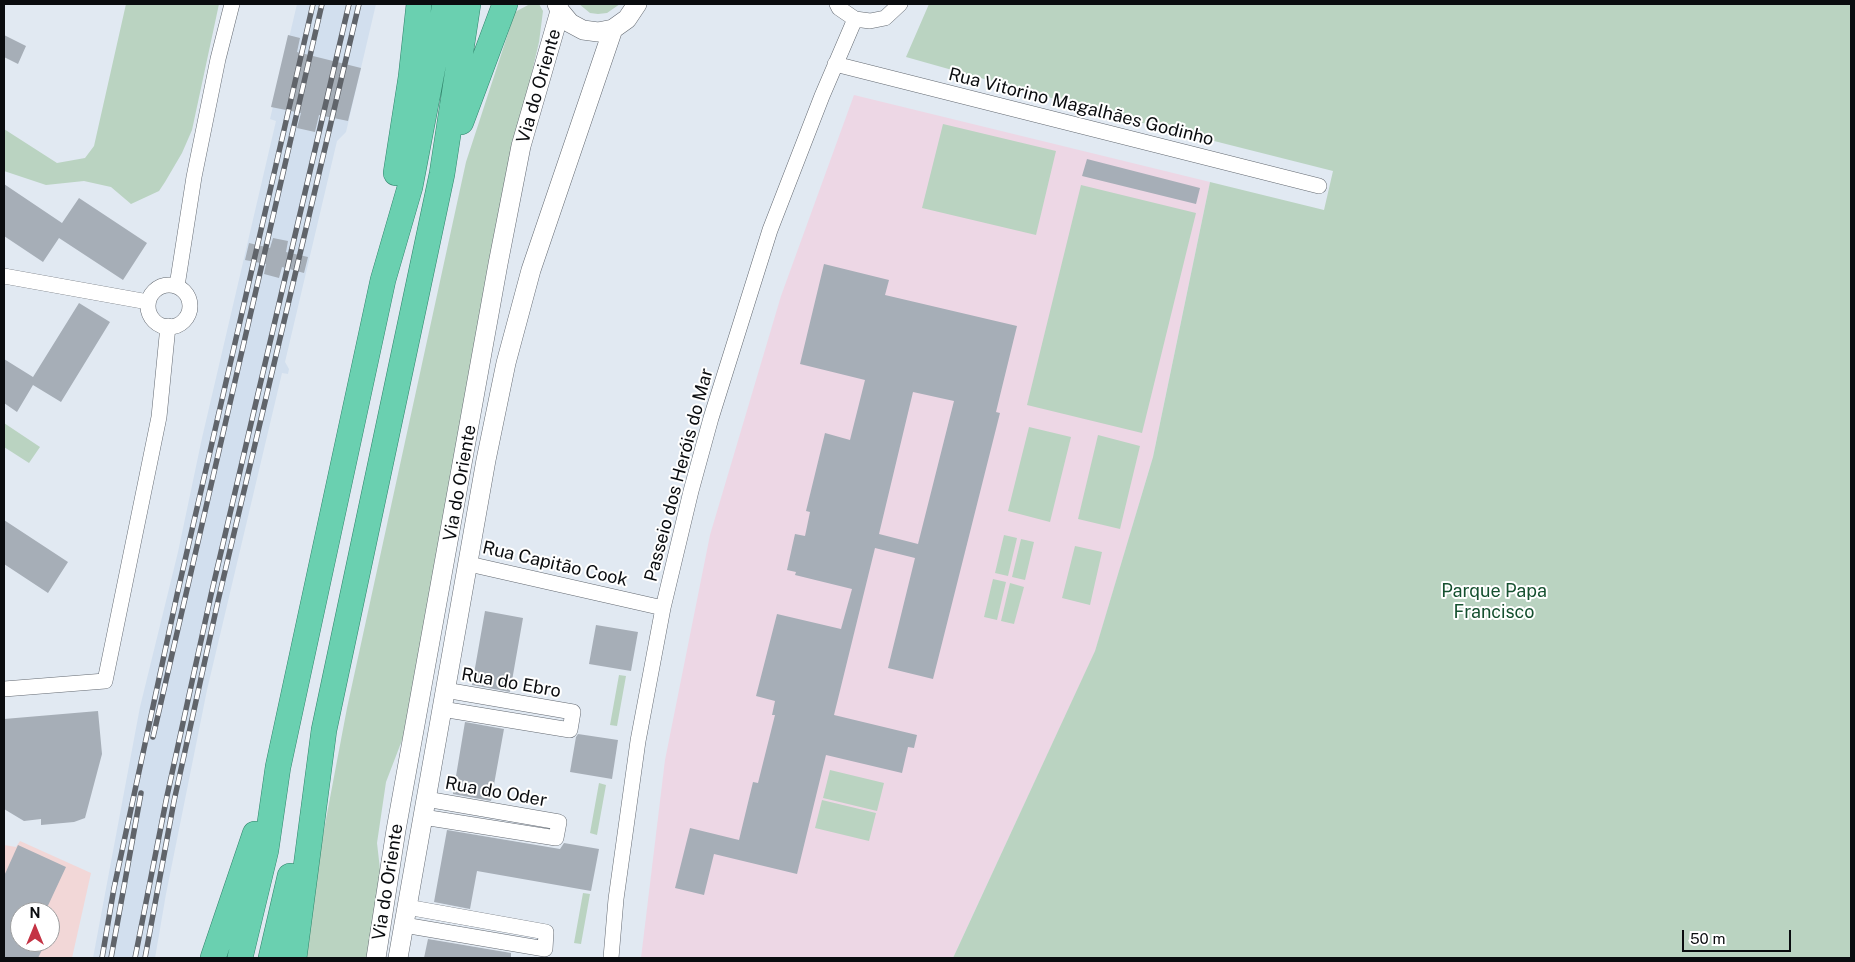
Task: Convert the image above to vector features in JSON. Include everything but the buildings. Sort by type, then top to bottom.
[{"type":"highway","points":[[383,280],[419,4]]},
{"type":"highway","points":[[240,958],[266,850],[278,768],[383,280],[461,4]]},
{"type":"highway","points":[[294,958],[324,730],[442,174],[461,4]]},
{"type":"highway","points":[[442,174],[503,10]]},
{"type":"highway","points":[[213,958],[278,768]]},
{"type":"highway","points":[[271,958],[296,853],[315,799]]},
{"type":"street","points":[[177,286],[194,177],[218,59],[232,4]]},
{"type":"street","points":[[559,8],[570,23],[583,30],[598,32],[613,29],[627,19],[638,4]]},
{"type":"street","points":[[837,4],[839,8],[855,19],[870,22],[885,18],[900,4]]},
{"type":"street","name":"Via do Oriente","points":[[376,958],[498,264],[521,146],[559,8]]},
{"type":"street","name":"Passeio dos Heróis do Mar","points":[[611,958],[629,794],[663,608],[711,418],[761,258],[835,64],[855,19]]},
{"type":"street","name":"Via do Oriente","points":[[398,958],[445,690],[506,363],[531,270],[613,29]]},
{"type":"street","name":"Rua Vitorino Magalhães Godinho","points":[[835,64],[1319,186]]},
{"type":"street","points":[[4,276],[148,302]]},
{"type":"street","points":[[162,286],[177,286],[188,296],[190,310],[182,322],[168,326],[155,321],[151,316],[148,302],[151,295],[162,286]]},
{"type":"street","points":[[4,689],[106,681],[159,417],[168,326]]},
{"type":"street","points":[[437,606],[469,564],[453,519]]},
{"type":"street","name":"Rua Capitão Cook","points":[[469,564],[663,608]]},
{"type":"street","name":"Rua do Ebro","points":[[442,709],[570,730],[573,712],[445,690]]},
{"type":"street","name":"Rua do Oder","points":[[425,808],[559,822],[556,838],[425,808]]},
{"type":"street","points":[[404,925],[544,949],[546,932],[407,907]]},
{"type":"shaded area","points":[[297,4],[376,4],[346,132],[337,141],[285,362],[289,369],[288,374],[282,373],[207,690],[155,958],[93,958],[140,707],[178,552],[202,438],[276,121],[270,119]]},
{"type":"shaded area","points":[[854,95],[1210,182],[1153,457],[1095,652],[953,958],[641,958],[665,760],[710,535],[781,296]]},
{"type":"shaded area","points":[[20,841],[91,873],[72,958],[4,958],[4,845],[16,847]]},
{"type":"green space","points":[[126,4],[219,4],[192,130],[182,153],[159,191],[131,204],[111,187],[84,181],[46,185],[4,171],[4,129],[57,163],[85,158],[94,146]]},
{"type":"green space","points":[[530,4],[539,4],[543,11],[539,42],[515,145],[404,735],[386,782],[377,843],[381,878],[367,958],[306,958],[316,872],[347,708],[466,162],[515,12]]},
{"type":"green space","points":[[579,4],[620,4],[607,13],[598,14],[590,13]]},
{"type":"green space","name":"Parque Papa Francisco","points":[[929,4],[1851,4],[1851,958],[953,958],[1095,651],[1153,457],[1210,182],[1324,210],[1333,171],[1119,117],[906,57]]},
{"type":"green space","points":[[943,124],[1056,151],[1036,235],[922,208]]},
{"type":"green space","points":[[1081,185],[1196,213],[1142,433],[1027,405]]},
{"type":"green space","points":[[4,423],[40,447],[29,463],[4,447]]},
{"type":"green space","points":[[1029,427],[1071,437],[1050,522],[1008,511]]},
{"type":"green space","points":[[1098,435],[1140,446],[1120,529],[1078,519]]},
{"type":"green space","points":[[1004,535],[1017,538],[1008,576],[995,573]]},
{"type":"green space","points":[[1021,539],[1034,542],[1025,580],[1012,577]]},
{"type":"green space","points":[[1075,546],[1102,552],[1090,605],[1062,598]]},
{"type":"green space","points":[[993,579],[1006,582],[997,620],[984,617]]},
{"type":"green space","points":[[1010,583],[1024,587],[1014,624],[1001,621]]},
{"type":"green space","points":[[619,675],[626,676],[617,726],[610,725]]},
{"type":"green space","points":[[830,770],[884,783],[877,811],[823,798]]},
{"type":"green space","points":[[599,783],[606,785],[597,835],[590,833]]},
{"type":"green space","points":[[822,800],[876,813],[869,841],[815,828]]},
{"type":"green space","points":[[583,893],[590,894],[581,944],[574,943]]},
{"type":"railway","points":[[102,958],[114,888],[177,595],[313,4]]},
{"type":"railway","points":[[153,737],[322,4]]},
{"type":"railway","points":[[135,958],[167,796],[211,595],[349,4]]},
{"type":"railway","points":[[145,958],[174,801],[218,601],[359,4]]},
{"type":"railway","points":[[111,958],[141,793]]}]
